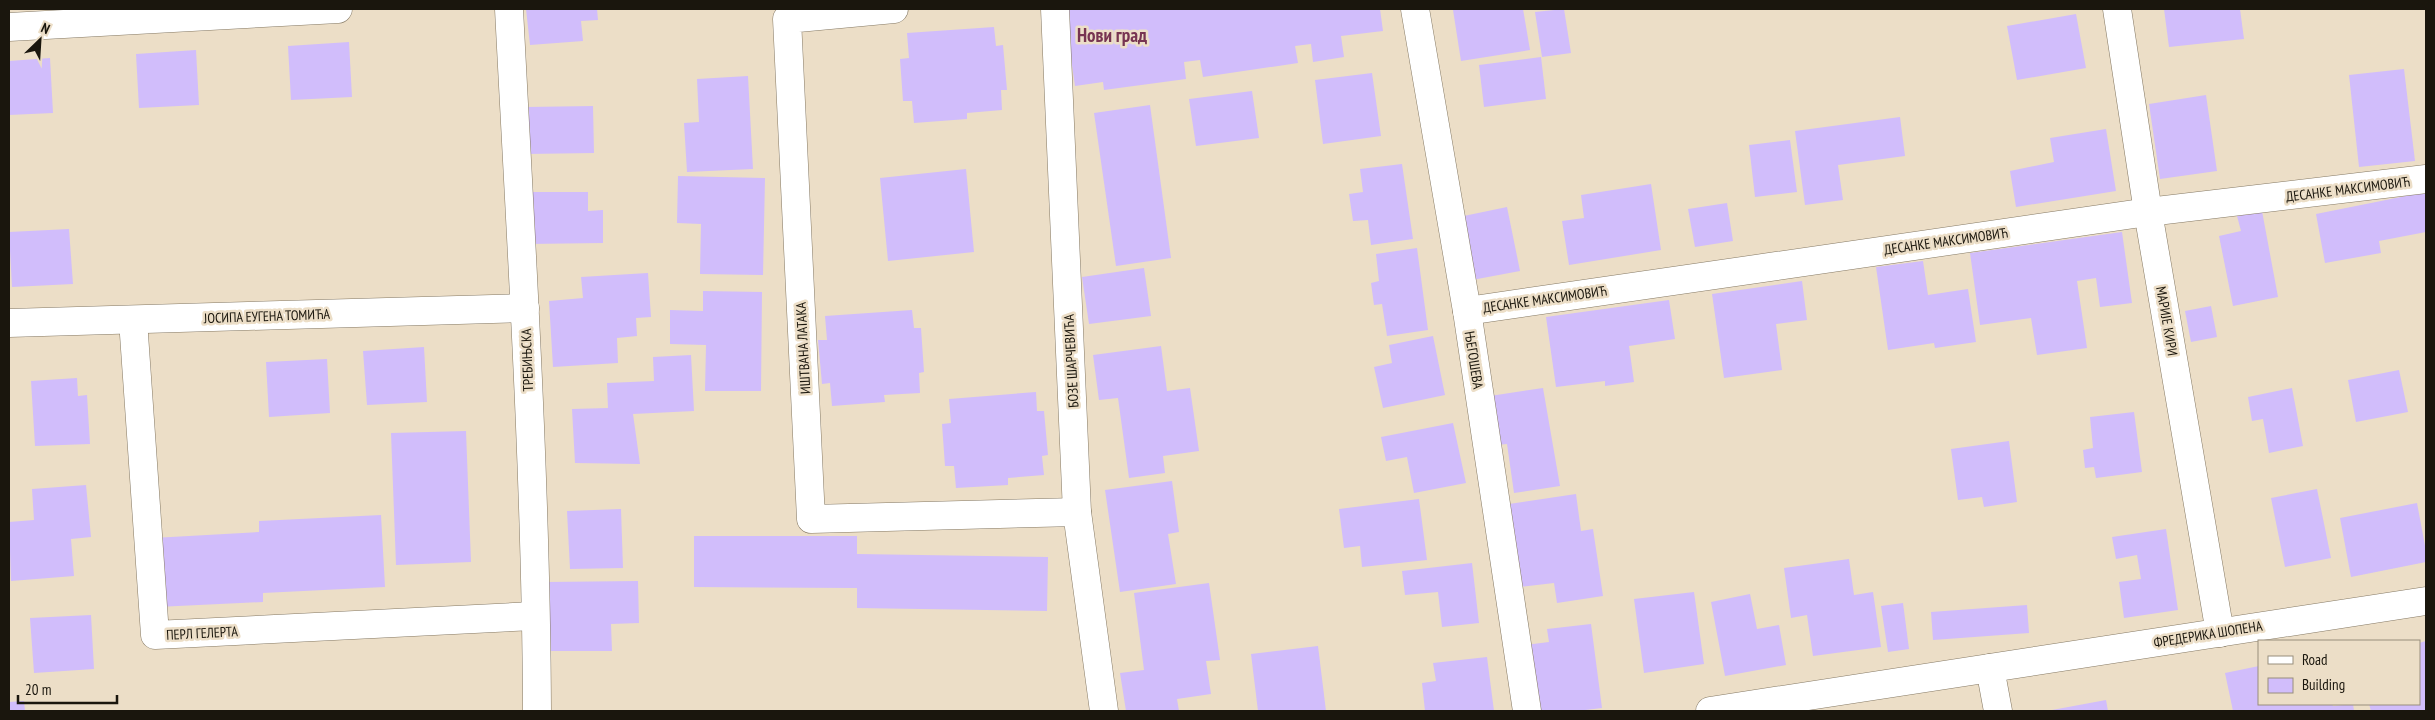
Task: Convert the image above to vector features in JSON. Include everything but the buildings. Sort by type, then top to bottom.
[{"type":"street","points":[[9,27],[338,9]]},
{"type":"street","name":"ТРЕБИЊСКА","points":[[509,9],[525,308],[535,582],[534,616],[537,711]]},
{"type":"street","name":"ИШТВАНА ЛАТАКА","points":[[894,9],[787,19],[811,519],[1078,512]]},
{"type":"street","name":"БОЗЕ ШАРЧЕВИЋА","points":[[1055,9],[1078,512],[1104,711]]},
{"type":"street","name":"ЊЕГОШЕВА","points":[[1415,9],[1467,311],[1527,711]]},
{"type":"street","name":"МАРИЈЕ КИРИ","points":[[2117,9],[2148,212],[2220,633]]},
{"type":"street","name":"ДЕСАНКЕ МАКСИМОВИЋ","points":[[1467,311],[2148,212],[2426,179]]},
{"type":"street","name":"ЈОСИПА ЕУГЕНА ТОМИЋА","points":[[9,323],[525,308]]},
{"type":"street","name":"ПЕРЛ ГЕЛЕРТА","points":[[133,320],[155,636],[534,616]]},
{"type":"street","name":"ФРЕДЕРИКА ШОПЕНА","points":[[1710,711],[2426,601]]},
{"type":"street","points":[[1990,668],[1998,711]]},
{"type":"district","name":"Нови град","points":[[1112,35]]}]
